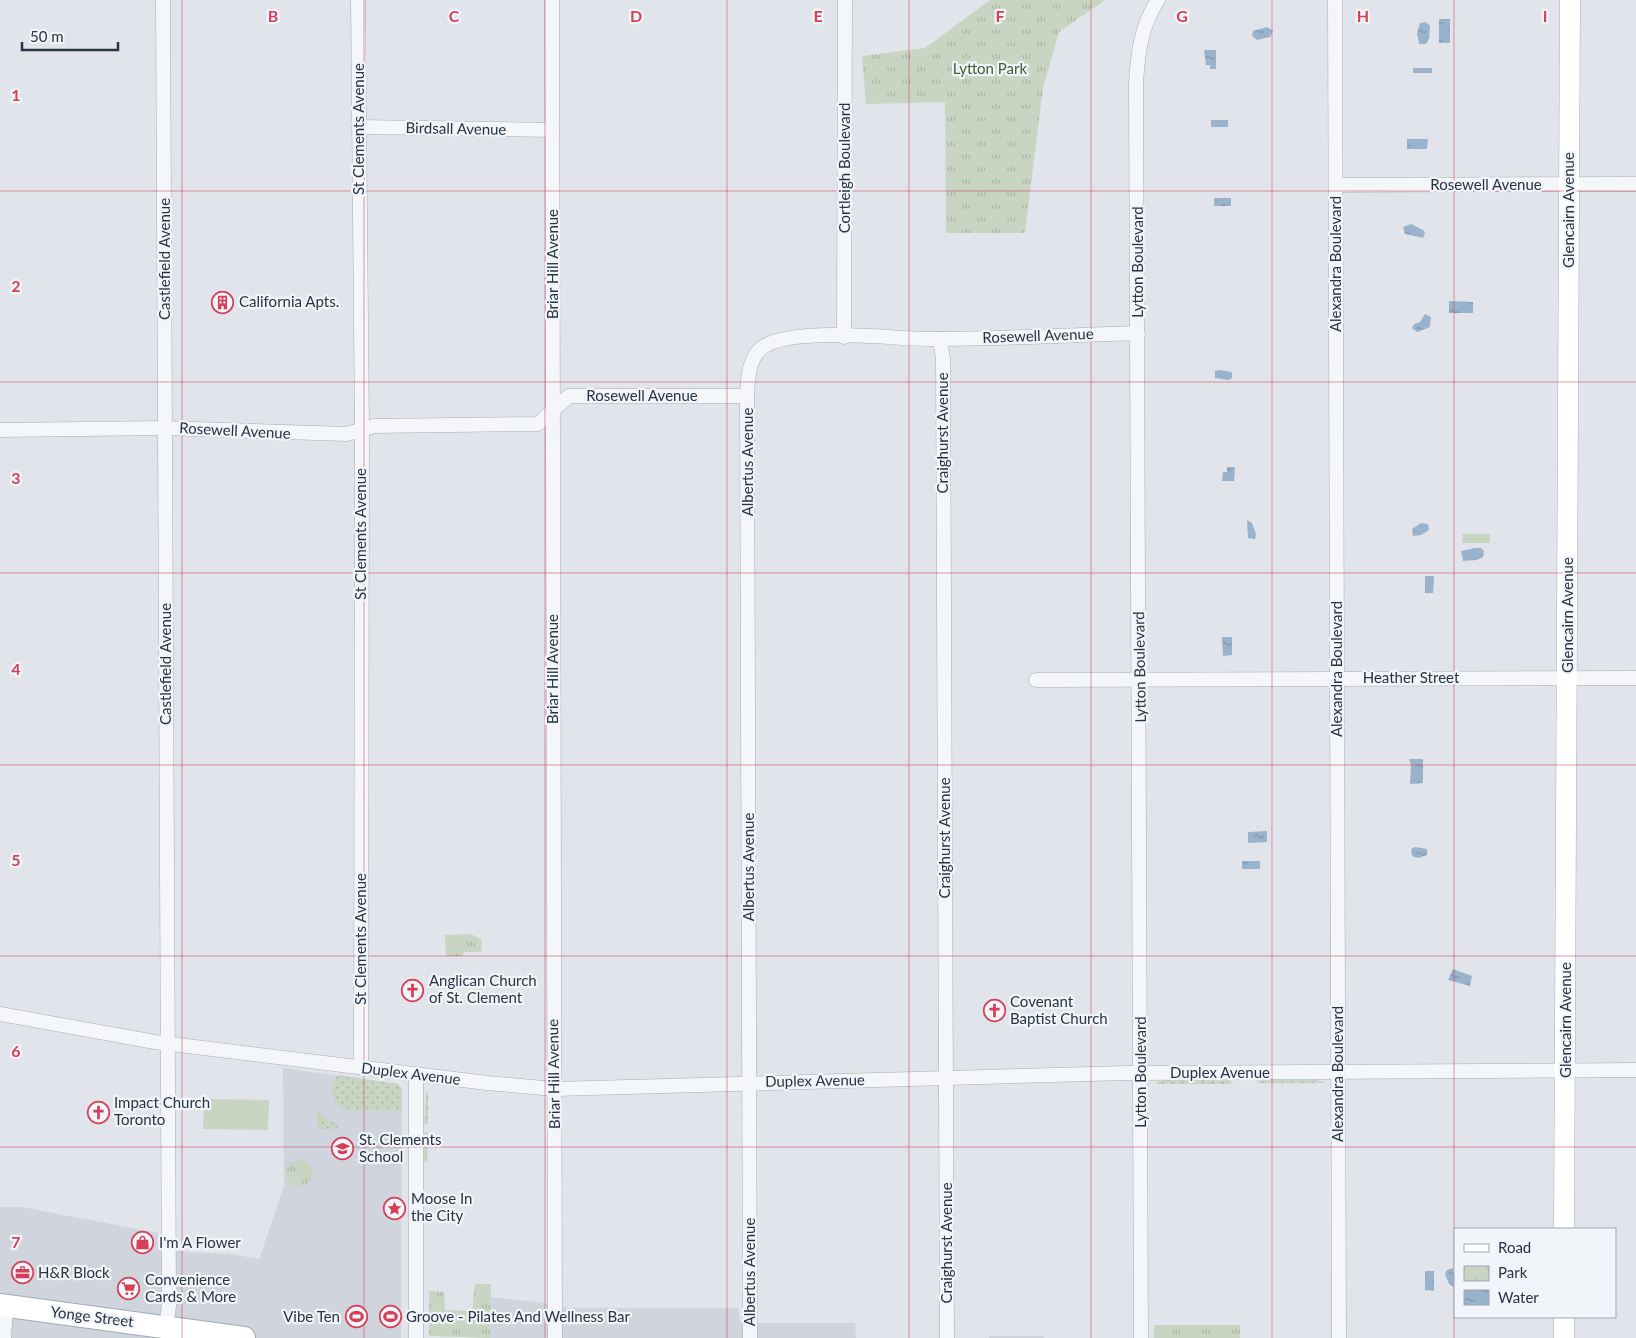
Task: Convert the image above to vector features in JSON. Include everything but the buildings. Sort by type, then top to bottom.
[{"type":"main road","name":"Yonge Street","points":[[3,1306],[244,1338]]},
{"type":"street","name":"Castlefield Avenue","points":[[163,0],[169,1240],[166,1327]]},
{"type":"street","name":"St Clements Avenue","points":[[358,0],[362,429],[361,1067]]},
{"type":"street","name":"Briar Hill Avenue","points":[[552,0],[555,1338]]},
{"type":"street","name":"Cortleigh Boulevard","points":[[844,337],[845,0]]},
{"type":"street","name":"Lytton Boulevard","points":[[1141,1338],[1138,54],[1146,21],[1158,0]]},
{"type":"street","name":"Alexandra Boulevard","points":[[1335,0],[1339,1338]]},
{"type":"street","name":"Glencairn Avenue","points":[[1564,1228],[1570,0]]},
{"type":"street","name":"Birdsall Avenue","points":[[359,127],[552,130]]},
{"type":"street","name":"Rosewell Avenue","points":[[1336,185],[1636,184]]},
{"type":"street","name":"Rosewell Avenue","points":[[0,430],[165,428],[347,434],[374,426],[538,424],[569,396],[747,396],[751,366],[756,355],[763,347],[791,337],[940,339],[1138,333]]},
{"type":"street","name":"Craighurst Avenue","points":[[940,339],[943,358],[947,1338]]},
{"type":"street","name":"Albertus Avenue","points":[[747,396],[751,1083],[750,1338]]},
{"type":"street","name":"Heather Street","points":[[1036,680],[1636,678]]},
{"type":"street","name":"Duplex Avenue","points":[[0,1014],[168,1043],[487,1083],[555,1089],[1141,1073],[1636,1070]]},
{"type":"street","points":[[416,1074],[416,1338]]},
{"type":"street","points":[[3,1306],[4,1338]]},
{"type":"street","points":[[1564,1318],[1564,1338]]},
{"type":"shaded area","points":[[283,1068],[398,1084],[402,1089],[401,1338],[0,1338],[0,1207],[22,1207],[158,1233],[158,1250],[231,1254],[259,1259],[284,1186]]},
{"type":"shaded area","points":[[491,1297],[569,1308],[738,1308],[740,1321],[762,1323],[855,1323],[856,1338],[490,1338]]},
{"type":"shaded area","points":[[989,1336],[1044,1336],[1044,1338],[989,1338]]},
{"type":"green space","name":"Lytton Park","points":[[990,0],[1105,0],[1059,32],[1043,88],[1025,233],[946,233],[945,102],[866,104],[862,56],[925,48]]},
{"type":"green space","points":[[1463,534],[1490,534],[1490,543],[1462,543]]},
{"type":"green space","points":[[471,934],[482,940],[481,952],[465,952],[462,956],[446,956],[445,935]]},
{"type":"green space","points":[[338,1075],[398,1084],[402,1089],[402,1111],[345,1110],[335,1102],[333,1096],[333,1083]]},
{"type":"green space","points":[[1166,1080],[1231,1080],[1231,1084],[1158,1084],[1157,1082]]},
{"type":"green space","points":[[1257,1080],[1317,1080],[1324,1083],[1257,1083]]},
{"type":"green space","points":[[426,1092],[428,1094],[428,1125],[424,1124]]},
{"type":"green space","points":[[204,1099],[269,1100],[268,1130],[203,1129]]},
{"type":"green space","points":[[317,1109],[329,1121],[339,1124],[338,1129],[318,1129]]},
{"type":"green space","points":[[428,1132],[427,1163],[424,1161],[424,1133]]},
{"type":"green space","points":[[299,1160],[309,1163],[312,1173],[309,1183],[299,1186],[289,1183],[286,1173],[289,1163]]},
{"type":"green space","points":[[475,1284],[491,1284],[490,1338],[429,1336],[429,1291],[444,1292],[445,1310],[472,1311]]},
{"type":"green space","points":[[1154,1325],[1240,1325],[1240,1338],[1154,1338]]},
{"type":"water","points":[[1439,19],[1450,19],[1450,43],[1439,43]]},
{"type":"water","points":[[1426,22],[1430,26],[1429,39],[1426,44],[1419,44],[1417,33],[1420,23]]},
{"type":"water","points":[[1267,27],[1273,31],[1270,37],[1257,40],[1252,36],[1253,31]]},
{"type":"water","points":[[1204,50],[1216,50],[1216,69],[1210,69],[1210,65],[1206,65]]},
{"type":"water","points":[[1413,68],[1432,68],[1432,73],[1413,73]]},
{"type":"water","points":[[1211,120],[1228,120],[1228,127],[1211,127]]},
{"type":"water","points":[[1407,139],[1428,139],[1427,149],[1407,149]]},
{"type":"water","points":[[1214,198],[1231,198],[1231,206],[1214,206]]},
{"type":"water","points":[[1411,224],[1423,230],[1425,233],[1423,238],[1405,234],[1403,227]]},
{"type":"water","points":[[1449,301],[1473,302],[1473,313],[1449,313]]},
{"type":"water","points":[[1425,314],[1431,317],[1430,327],[1417,332],[1412,328],[1414,324],[1420,322]]},
{"type":"water","points":[[1215,371],[1232,372],[1232,378],[1229,380],[1215,378]]},
{"type":"water","points":[[1227,467],[1235,467],[1234,481],[1222,481],[1223,472],[1227,472]]},
{"type":"water","points":[[1247,520],[1252,523],[1256,534],[1255,539],[1248,538]]},
{"type":"water","points":[[1421,523],[1428,524],[1429,530],[1421,535],[1413,536],[1412,529]]},
{"type":"water","points":[[1481,548],[1484,551],[1483,557],[1477,560],[1463,561],[1461,551]]},
{"type":"water","points":[[1425,576],[1434,576],[1433,593],[1425,593]]},
{"type":"water","points":[[1222,637],[1232,637],[1232,655],[1223,656]]},
{"type":"water","points":[[1409,759],[1423,759],[1423,783],[1410,784],[1411,765]]},
{"type":"water","points":[[1267,831],[1267,842],[1248,843],[1248,832]]},
{"type":"water","points":[[1415,847],[1427,849],[1427,855],[1418,858],[1412,856],[1411,849]]},
{"type":"water","points":[[1242,861],[1260,861],[1260,869],[1242,869]]},
{"type":"water","points":[[1453,969],[1472,976],[1470,986],[1448,980]]},
{"type":"water","points":[[1453,1268],[1454,1287],[1449,1284],[1445,1274],[1447,1270]]},
{"type":"water","points":[[1425,1271],[1434,1271],[1434,1291],[1425,1290]]},
{"type":"place","name":"California Apts.","points":[[223,302]]},
{"type":"place","name":"Anglican Church of St. Clement","points":[[413,990]]},
{"type":"place","name":"Covenant Baptist Church","points":[[994,1011]]},
{"type":"place","name":"Impact Church Toronto","points":[[98,1112]]},
{"type":"place","name":"St. Clements School","points":[[343,1149]]},
{"type":"place","name":"Moose In the City","points":[[395,1208]]},
{"type":"place","name":"I'm A Flower","points":[[143,1243]]},
{"type":"place","name":"H&R Block","points":[[22,1273]]},
{"type":"place","name":"Convenience Cards & More","points":[[129,1289]]},
{"type":"place","name":"Vibe Ten","points":[[356,1317]]},
{"type":"place","name":"Groove - Pilates And Wellness Bar","points":[[390,1317]]}]
